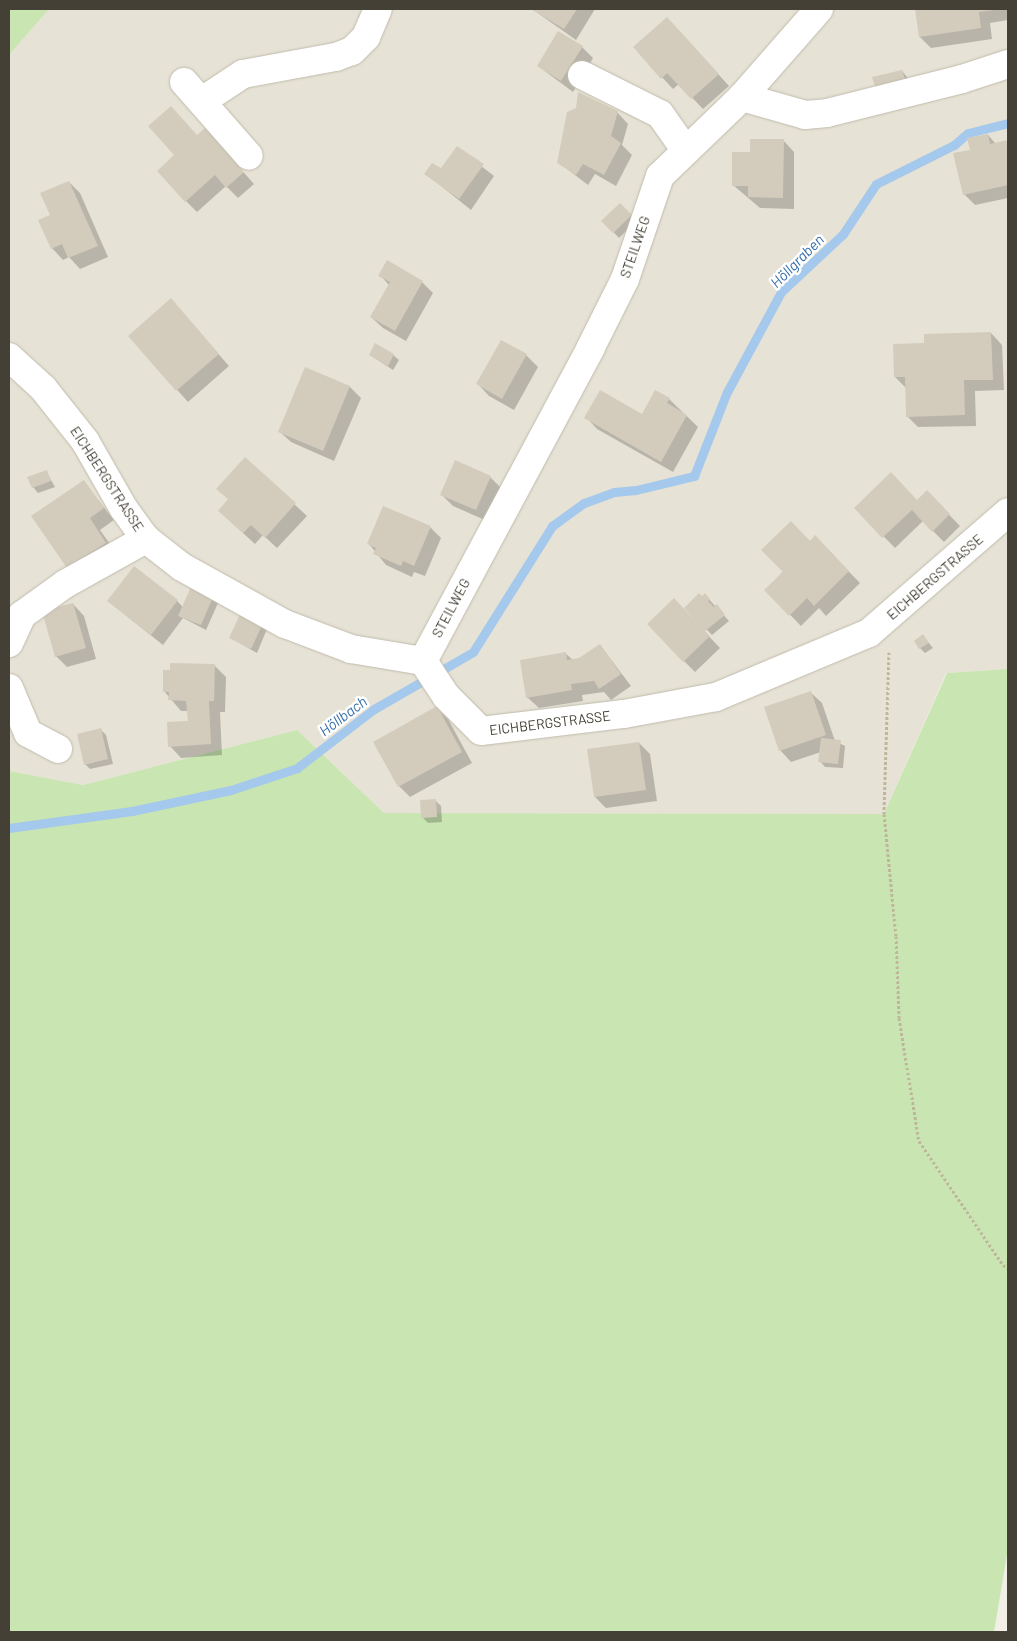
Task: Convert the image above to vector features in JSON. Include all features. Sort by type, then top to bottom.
[{"type":"street","points":[[202,101],[243,74],[336,57],[352,51],[366,37],[378,9]]},
{"type":"street","name":"STEILWEG","points":[[426,665],[590,349],[624,279],[660,176],[742,97],[819,9]]},
{"type":"street","points":[[742,97],[805,115],[827,113],[962,79],[1008,64]]},
{"type":"street","points":[[582,75],[660,114],[686,151]]},
{"type":"street","points":[[184,82],[249,156]]},
{"type":"street","name":"EICHBERGSTRASSE","points":[[9,357],[43,388],[85,441],[124,509],[146,539],[196,576],[284,624],[351,649],[426,665],[446,696],[481,732],[633,712],[716,697],[868,633],[889,617],[1008,512]]},
{"type":"street","points":[[9,643],[22,615],[65,584],[146,539]]},
{"type":"street","points":[[9,688],[28,734],[58,749]]},
{"type":"path","points":[[889,617],[884,814],[895,927],[899,1018],[919,1141],[1002,1264],[1008,1268]]},
{"type":"shaded area","points":[[49,9],[1008,9],[1008,669],[946,673],[884,814],[384,813],[297,730],[83,785],[9,771],[9,55]]},
{"type":"green space","points":[[9,9],[49,9],[9,55]]},
{"type":"green space","points":[[1008,669],[1008,1549],[994,1632],[9,1632],[9,771],[83,785],[297,730],[384,813],[884,814],[947,673]]},
{"type":"building","points":[[531,9],[577,9],[564,29]]},
{"type":"building","points":[[915,9],[994,10],[979,12],[981,28],[919,37]]},
{"type":"building","points":[[667,17],[719,74],[691,99],[667,73],[661,79],[633,47]]},
{"type":"building","points":[[558,31],[583,46],[561,81],[537,66]]},
{"type":"building","points":[[902,70],[907,86],[877,93],[872,77]]},
{"type":"building","points":[[578,92],[618,111],[611,136],[621,143],[604,175],[583,164],[576,175],[557,163],[567,112],[576,108]]},
{"type":"building","points":[[171,106],[197,135],[205,128],[244,172],[226,188],[215,175],[185,202],[157,171],[174,155],[148,126]]},
{"type":"building","points":[[988,134],[990,144],[1008,140],[1008,185],[963,195],[953,153],[970,150],[967,138]]},
{"type":"building","points":[[750,139],[784,139],[783,198],[748,197],[748,186],[732,186],[732,152],[750,152]]},
{"type":"building","points":[[457,146],[484,164],[459,199],[424,174],[432,163],[441,168]]},
{"type":"building","points":[[69,181],[98,246],[68,258],[62,244],[51,249],[38,220],[50,215],[40,193]]},
{"type":"building","points":[[620,203],[632,215],[613,233],[601,221]]},
{"type":"building","points":[[387,260],[423,281],[395,331],[370,317],[390,282],[378,276]]},
{"type":"building","points":[[171,298],[219,354],[176,391],[128,336]]},
{"type":"building","points":[[991,332],[993,380],[964,380],[965,415],[906,417],[905,377],[894,377],[893,344],[924,343],[924,334]]},
{"type":"building","points":[[501,340],[527,354],[502,399],[476,384]]},
{"type":"building","points":[[375,343],[394,354],[388,366],[369,355]]},
{"type":"building","points":[[305,367],[350,386],[323,451],[278,432]]},
{"type":"building","points":[[600,390],[642,414],[655,390],[670,398],[667,403],[687,415],[661,462],[584,418]]},
{"type":"building","points":[[245,457],[296,503],[265,538],[251,525],[243,533],[218,511],[228,499],[216,489]]},
{"type":"building","points":[[455,460],[491,476],[476,510],[440,495]]},
{"type":"building","points":[[47,470],[51,481],[32,488],[27,477]]},
{"type":"building","points":[[891,472],[917,500],[927,490],[950,514],[932,532],[912,510],[882,538],[854,508]]},
{"type":"building","points":[[84,480],[104,508],[90,518],[106,543],[67,568],[31,516]]},
{"type":"building","points":[[383,506],[431,526],[414,566],[403,561],[401,566],[373,554],[376,548],[367,544]]},
{"type":"building","points":[[791,521],[810,541],[815,535],[849,571],[814,606],[807,598],[789,616],[764,590],[783,572],[761,550]]},
{"type":"building","points":[[134,566],[178,600],[151,635],[107,601]]},
{"type":"building","points":[[191,587],[213,597],[201,625],[178,616]]},
{"type":"building","points":[[699,593],[702,596],[705,593],[710,599],[708,601],[714,607],[717,604],[725,615],[705,631],[710,636],[683,662],[647,624],[674,598],[699,625],[684,608]]},
{"type":"building","points":[[73,603],[86,648],[55,657],[42,611]]},
{"type":"building","points":[[241,612],[263,623],[251,649],[229,638]]},
{"type":"building","points":[[923,634],[929,643],[919,649],[914,641]]},
{"type":"building","points":[[600,644],[621,674],[599,689],[594,681],[571,684],[572,690],[526,698],[520,660],[566,652],[567,660],[579,658]]},
{"type":"building","points":[[170,663],[215,664],[214,701],[209,701],[211,744],[168,747],[167,722],[188,721],[186,701],[168,700],[169,692],[163,692],[163,670],[170,670]]},
{"type":"building","points":[[811,691],[826,735],[779,751],[764,707]]},
{"type":"building","points":[[437,706],[462,752],[398,787],[373,742]]},
{"type":"building","points":[[101,728],[108,759],[84,765],[77,734]]},
{"type":"building","points":[[821,738],[841,740],[838,764],[818,762]]},
{"type":"building","points":[[639,742],[646,790],[594,797],[587,749]]},
{"type":"building","points":[[436,799],[437,817],[421,818],[420,800]]},
{"type":"waterway","name":"Höllbach","points":[[9,828],[132,811],[231,790],[297,768],[374,709],[473,652],[552,526],[584,503],[614,492],[636,490],[694,476],[727,392],[781,292],[843,234],[876,184],[954,145],[968,133],[1008,123]]},
{"type":"water label","name":"Höllgraben","points":[[797,261]]}]
